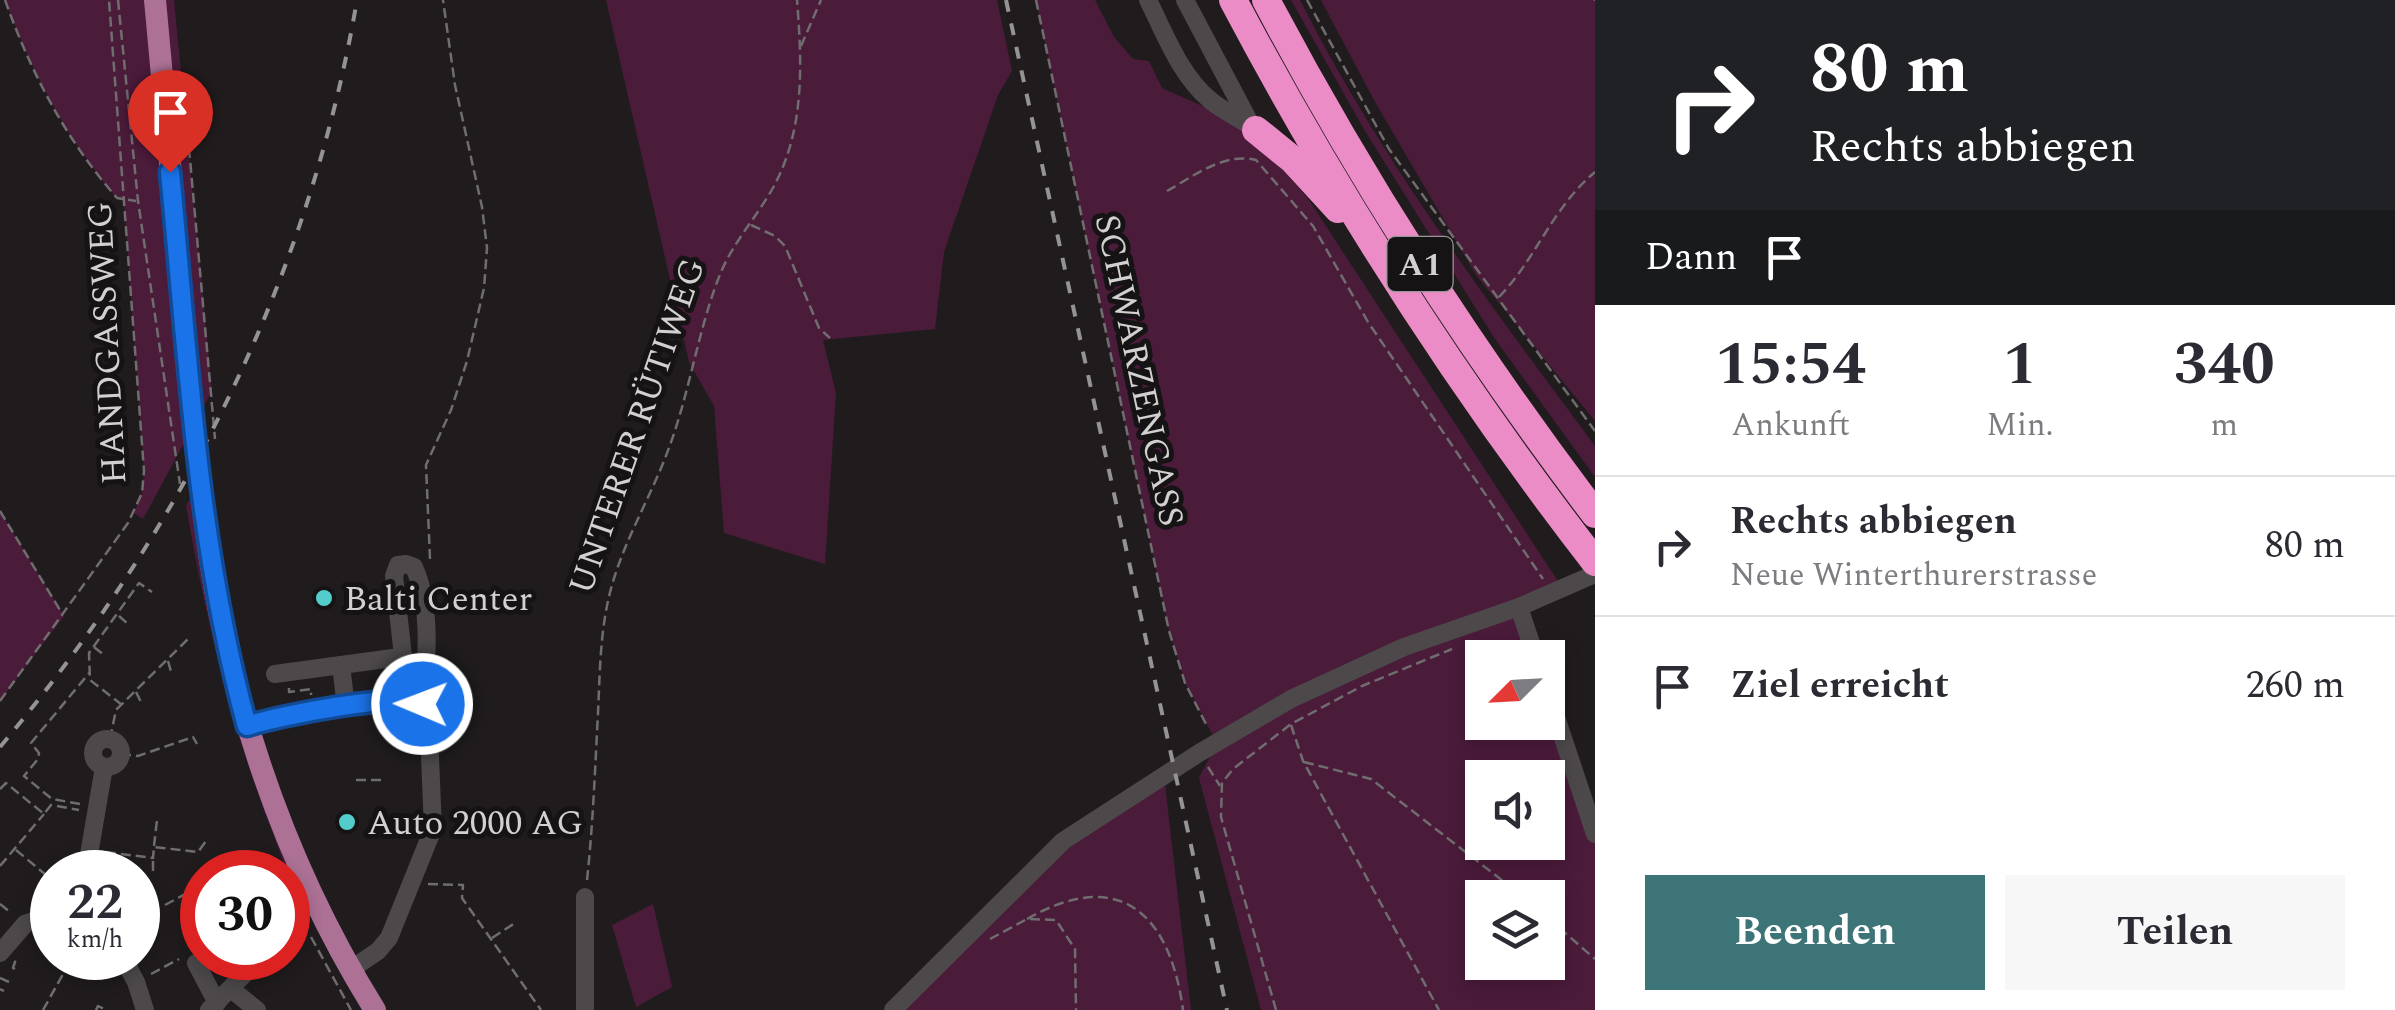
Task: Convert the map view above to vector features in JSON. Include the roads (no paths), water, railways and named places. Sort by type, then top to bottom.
[{"type":"highway","name":"A1","points":[[1232,0],[1374,246],[1480,406],[1595,562]]},
{"type":"highway","name":"A1","points":[[1266,0],[1416,258],[1595,514]]},
{"type":"highway","name":"A1","points":[[1254,128],[1292,160],[1374,246]]},
{"type":"main road","points":[[155,0],[200,487],[218,607],[247,726],[296,862],[350,970],[375,1010]]},
{"type":"street","points":[[1148,0],[1180,64],[1198,88],[1215,105],[1254,128]]},
{"type":"street","points":[[1185,0],[1254,128]]},
{"type":"street","points":[[406,564],[414,568],[424,588],[425,655],[413,702],[398,657],[394,576],[398,566],[406,564]]},
{"type":"street","points":[[893,1010],[1063,841],[1199,754],[1291,699],[1404,648],[1519,607],[1595,574]]},
{"type":"street","points":[[1519,607],[1530,640]]},
{"type":"street","points":[[281,673],[425,655]]},
{"type":"street","points":[[340,665],[346,707]]},
{"type":"street","points":[[247,726],[276,716],[346,707],[413,702],[428,710],[433,829],[383,946],[350,970]]},
{"type":"street","points":[[1564,740],[1595,834]]},
{"type":"street","points":[[89,850],[104,767],[95,760],[93,750],[100,741],[116,746]]},
{"type":"street","points":[[585,1010],[586,897]]},
{"type":"street","points":[[8,957],[13,923],[30,919]]},
{"type":"street","points":[[135,980],[145,1010]]},
{"type":"street","points":[[239,980],[219,1001],[256,1010]]},
{"type":"railway","points":[[0,747],[66,664],[126,578],[229,397],[271,302],[307,204],[335,104],[357,0]]},
{"type":"railway","points":[[1006,0],[1227,1010]]},
{"type":"place","name":"Balti Center","points":[[324,598]]},
{"type":"place","name":"Auto 2000 AG","points":[[347,822]]}]
